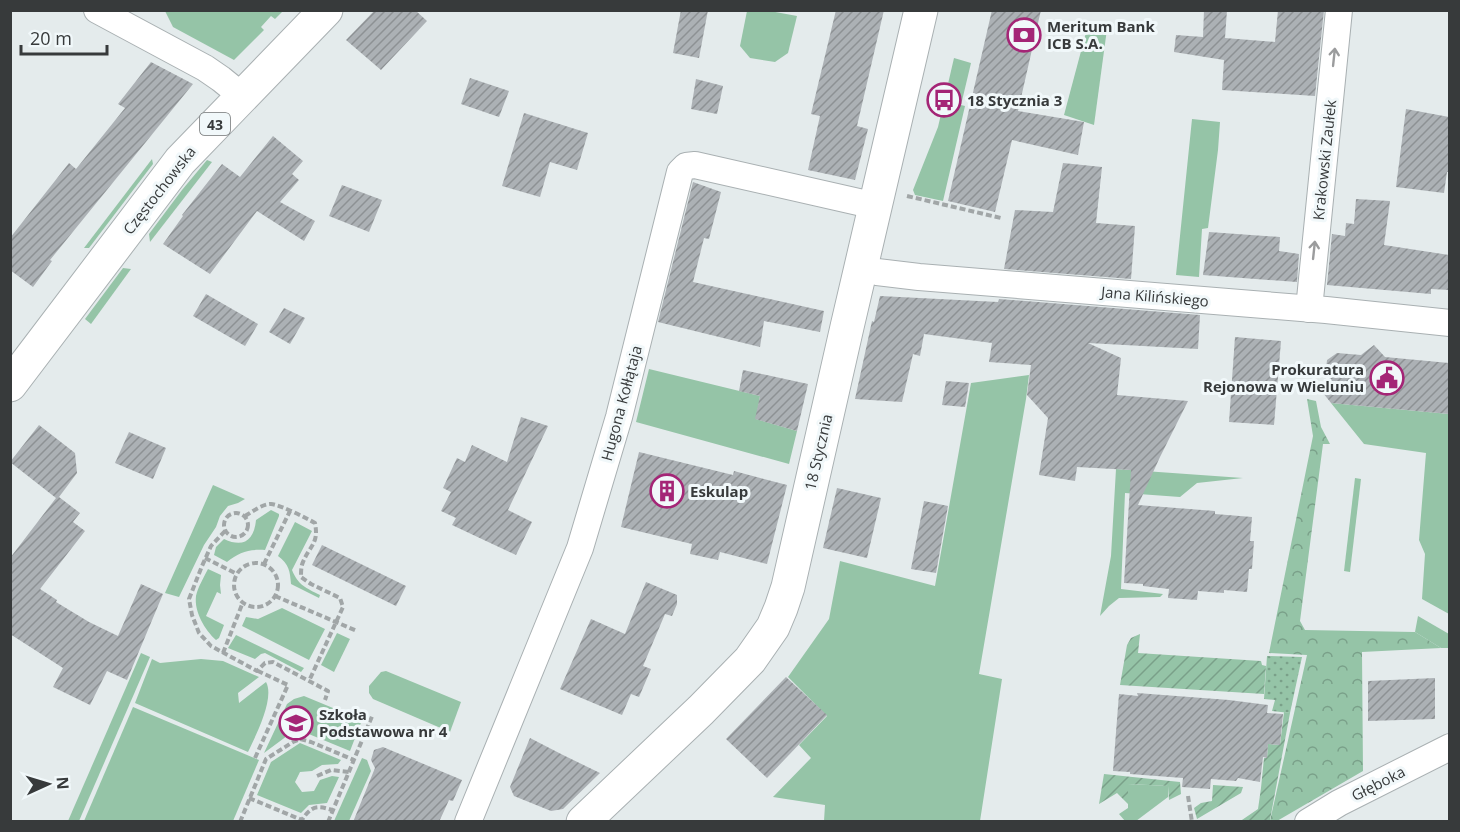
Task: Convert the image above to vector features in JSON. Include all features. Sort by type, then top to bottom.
[{"type":"main road","name":"Częstochowska","points":[[10,385],[180,161],[326,10]]},
{"type":"main road","name":"18 Stycznia","points":[[583,822],[733,678],[773,627],[781,608],[788,587],[921,10]]},
{"type":"street","points":[[97,10],[205,68],[242,96]]},
{"type":"street","name":"Krakowski Zaułek","points":[[1309,309],[1339,10]]},
{"type":"street","name":"Hugona Kołłątaja","points":[[473,820],[580,548],[619,417],[681,172],[686,166],[695,165],[876,206]]},
{"type":"street","name":"Jana Kilińskiego","points":[[861,268],[918,277],[1309,309],[1449,323]]},
{"type":"street","name":"Głęboka","points":[[1308,822],[1339,803],[1449,747]]},
{"type":"path","points":[[907,196],[1001,218]]},
{"type":"path","points":[[245,516],[270,504],[315,523],[317,535],[301,564],[301,577],[340,598],[343,607],[309,681]]},
{"type":"path","points":[[264,565],[290,511]]},
{"type":"path","points":[[237,512],[247,518],[248,526],[241,536],[233,537],[225,531],[224,521],[229,514],[237,512]]},
{"type":"path","points":[[225,531],[211,546],[189,599],[199,633],[211,646],[288,685],[256,756],[266,759]]},
{"type":"path","points":[[205,558],[237,574]]},
{"type":"path","points":[[250,564],[264,565],[275,574],[278,582],[275,596],[263,605],[249,606],[238,597],[235,591],[234,584],[237,574],[250,564]]},
{"type":"path","points":[[275,596],[357,631]]},
{"type":"path","points":[[223,653],[243,602]]},
{"type":"path","points":[[257,671],[265,663],[273,662],[328,691],[325,700]]},
{"type":"path","points":[[328,822],[373,714]]},
{"type":"path","points":[[240,822],[266,759],[293,742],[300,739],[311,742],[354,760]]},
{"type":"path","points":[[317,776],[331,770],[349,771]]},
{"type":"path","points":[[1188,796],[1192,822]]},
{"type":"path","points":[[249,798],[302,821],[307,812],[313,808],[333,810]]},
{"type":"green space","points":[[165,11],[283,11],[275,19],[271,16],[261,27],[264,30],[234,60],[173,27]]},
{"type":"green space","points":[[747,11],[770,11],[797,16],[788,53],[775,62],[750,58],[740,46]]},
{"type":"green space","points":[[1088,25],[1107,29],[1094,125],[1064,115]]},
{"type":"green space","points":[[954,58],[971,63],[961,105],[965,106],[943,201],[915,195],[913,190],[938,127]]},
{"type":"green space","points":[[1192,119],[1220,122],[1208,228],[1202,229],[1199,277],[1176,275]]},
{"type":"green space","points":[[152,159],[153,164],[89,248],[84,248]]},
{"type":"green space","points":[[207,160],[212,162],[150,242],[149,234]]},
{"type":"green space","points":[[123,268],[131,269],[91,324],[85,319]]},
{"type":"green space","points":[[649,369],[760,396],[756,419],[797,431],[789,464],[636,422]]},
{"type":"green space","points":[[1029,375],[979,674],[1002,679],[980,821],[824,821],[825,805],[773,797],[811,758],[799,745],[827,716],[788,677],[829,619],[840,561],[935,586],[971,383]]},
{"type":"green space","points":[[1307,399],[1316,401],[1321,427],[1330,444],[1323,444],[1300,621],[1305,630],[1415,632],[1441,648],[1362,652],[1363,771],[1277,821],[1270,821],[1307,655],[1269,653],[1313,436]]},
{"type":"green space","points":[[1331,403],[1449,414],[1449,614],[1422,599],[1425,554],[1419,540],[1426,453],[1364,444]]},
{"type":"green space","points":[[1116,469],[1243,478],[1197,483],[1180,497],[1125,493],[1121,589],[1163,594],[1160,597],[1119,598],[1100,616],[1111,556]]},
{"type":"green space","points":[[1355,478],[1361,479],[1350,572],[1344,571]]},
{"type":"green space","points":[[213,485],[245,499],[228,506],[220,516],[179,597],[165,593]]},
{"type":"green space","points":[[271,510],[279,516],[265,550],[244,552],[227,562],[214,555],[216,547],[224,539],[237,543],[250,538],[256,520]]},
{"type":"green space","points":[[295,522],[312,531],[292,570],[300,583],[320,595],[319,598],[291,584],[288,568],[278,556]]},
{"type":"green space","points":[[208,569],[221,575],[221,594],[217,592],[206,616],[224,625],[216,640],[201,620],[196,602],[198,589]]},
{"type":"green space","points":[[282,608],[325,629],[309,660],[242,626],[246,617],[258,619]]},
{"type":"green space","points":[[1418,616],[1449,634],[1449,648],[1441,648],[1415,632]]},
{"type":"green space","points":[[337,633],[350,639],[334,672],[321,665]]},
{"type":"green space","points":[[1140,634],[1138,653],[1261,661],[1262,665],[1266,666],[1264,694],[1120,685],[1127,645],[1131,638]]},
{"type":"green space","points":[[236,635],[304,668],[301,672],[265,653],[255,659],[228,648]]},
{"type":"green space","points":[[141,653],[150,657],[79,821],[68,821]]},
{"type":"green space","points":[[1267,656],[1302,657],[1290,713],[1272,711],[1275,700],[1264,699]]},
{"type":"green space","points":[[152,659],[160,663],[201,659],[223,661],[259,677],[238,693],[239,703],[266,682],[268,697],[266,707],[260,727],[248,752],[135,703]]},
{"type":"green space","points":[[386,671],[461,702],[450,732],[373,699],[369,693],[369,686],[381,672]]},
{"type":"green space","points":[[304,696],[362,720],[350,751],[299,730],[291,733],[264,753],[287,704]]},
{"type":"green space","points":[[133,707],[259,760],[233,821],[84,821]]},
{"type":"green space","points":[[1284,712],[1290,713],[1270,820],[1269,822],[1239,822],[1258,809],[1264,758],[1267,758],[1268,744],[1280,745]]},
{"type":"green space","points":[[300,743],[341,760],[338,764],[322,765],[312,771],[300,772],[295,782],[302,792],[314,791],[320,780],[332,776],[339,777],[327,803],[309,805],[301,813],[257,795],[271,762]]},
{"type":"green space","points":[[362,758],[367,760],[371,771],[349,821],[334,821]]},
{"type":"green space","points":[[1104,774],[1180,782],[1181,794],[1169,800],[1168,786],[1128,784],[1128,804],[1117,793],[1099,804]]},
{"type":"green space","points":[[1128,784],[1168,786],[1168,797],[1136,821],[1125,821],[1119,814],[1128,808]]},
{"type":"green space","points":[[1213,785],[1243,787],[1241,793],[1197,819],[1194,808],[1201,803],[1212,801]]},
{"type":"building","points":[[375,10],[415,10],[427,21],[381,70],[346,40]]},
{"type":"building","points":[[681,10],[708,10],[699,58],[673,53]]},
{"type":"building","points":[[836,10],[884,10],[857,126],[868,129],[855,180],[808,170],[820,116],[811,114]]},
{"type":"building","points":[[992,10],[1041,10],[1018,111],[1084,122],[1078,155],[1012,140],[995,212],[948,201]]},
{"type":"building","points":[[1204,10],[1227,10],[1225,38],[1275,42],[1278,10],[1324,10],[1315,96],[1222,90],[1224,60],[1174,52],[1176,35],[1203,37]]},
{"type":"building","points":[[151,62],[193,84],[50,260],[52,261],[33,287],[10,270],[10,238],[69,163],[76,169],[125,108],[118,104]]},
{"type":"building","points":[[470,78],[509,91],[499,117],[461,104]]},
{"type":"building","points":[[696,79],[723,86],[717,114],[691,109]]},
{"type":"building","points":[[1406,109],[1449,117],[1449,172],[1447,172],[1444,193],[1396,187]]},
{"type":"building","points":[[524,113],[588,133],[577,170],[550,162],[540,197],[502,186]]},
{"type":"building","points":[[273,136],[303,161],[292,174],[299,180],[280,202],[315,221],[304,241],[257,211],[210,274],[163,244],[182,215],[222,164],[240,177]]},
{"type":"building","points":[[1063,163],[1102,167],[1096,223],[1135,226],[1131,279],[1004,269],[1015,210],[1053,212]]},
{"type":"building","points":[[693,182],[721,192],[709,239],[704,238],[693,282],[824,311],[820,332],[764,321],[760,347],[658,322]]},
{"type":"building","points":[[342,185],[382,200],[369,232],[329,216]]},
{"type":"building","points":[[1356,199],[1390,201],[1384,245],[1449,255],[1449,290],[1431,289],[1431,294],[1327,285],[1332,234],[1345,236],[1346,223],[1354,224]]},
{"type":"building","points":[[1209,232],[1280,237],[1279,251],[1299,254],[1297,282],[1203,275]]},
{"type":"building","points":[[206,294],[258,324],[245,346],[193,316]]},
{"type":"building","points":[[880,296],[998,302],[999,299],[1200,315],[1198,349],[1088,343],[1121,358],[1117,395],[1188,401],[1138,505],[1215,511],[1215,514],[1252,517],[1250,541],[1254,541],[1252,569],[1249,569],[1247,592],[1198,591],[1197,600],[1168,598],[1169,589],[1124,583],[1131,470],[1077,467],[1075,481],[1039,475],[1048,418],[1027,395],[1031,365],[989,362],[992,343],[924,334],[920,356],[913,354],[902,402],[855,399],[872,321],[874,322]]},
{"type":"building","points":[[284,308],[305,318],[290,344],[269,332]]},
{"type":"building","points":[[1235,337],[1281,341],[1274,425],[1229,422]]},
{"type":"building","name":"Prokuratura Rejonowa w Wieluniu","points":[[1374,345],[1385,357],[1449,363],[1449,414],[1331,403],[1323,393],[1327,360],[1337,353],[1361,355]]},
{"type":"building","points":[[743,370],[808,384],[797,431],[755,419],[760,396],[739,391]]},
{"type":"building","points":[[946,381],[969,383],[965,407],[942,405]]},
{"type":"building","points":[[521,417],[548,426],[508,510],[532,522],[516,555],[452,525],[456,518],[441,511],[451,492],[443,488],[457,458],[465,462],[472,445],[507,462]]},
{"type":"building","points":[[39,425],[75,453],[77,473],[59,497],[80,513],[73,522],[85,531],[40,589],[57,600],[56,602],[89,622],[118,636],[141,584],[163,594],[127,680],[107,671],[90,705],[53,687],[63,668],[10,634],[10,558],[56,498],[10,462]]},
{"type":"building","points":[[129,432],[166,448],[153,479],[115,463]]},
{"type":"building","points":[[639,452],[733,475],[734,471],[787,485],[767,564],[720,552],[718,560],[690,554],[692,544],[621,527]]},
{"type":"building","points":[[837,488],[881,498],[867,558],[823,548]]},
{"type":"building","points":[[924,501],[948,506],[936,573],[911,569]]},
{"type":"building","points":[[322,545],[406,586],[396,606],[312,565]]},
{"type":"building","points":[[646,582],[677,595],[677,604],[672,616],[665,614],[643,666],[651,669],[639,697],[631,694],[622,715],[560,689],[591,619],[625,634]]},
{"type":"building","points":[[786,677],[827,715],[767,778],[726,739]]},
{"type":"building","points":[[1435,678],[1435,719],[1368,721],[1368,681]]},
{"type":"building","points":[[1137,693],[1268,705],[1267,713],[1283,714],[1280,745],[1268,744],[1267,758],[1263,757],[1260,782],[1238,778],[1236,781],[1211,779],[1210,789],[1182,787],[1183,778],[1113,771],[1119,694],[1138,696]]},
{"type":"building","points":[[530,738],[600,773],[563,809],[551,811],[514,796],[510,787]]},
{"type":"building","points":[[383,747],[462,780],[453,801],[449,800],[439,822],[353,822],[375,768],[371,760],[374,750]]},
{"type":"place","name":"Meritum Bank ICB S.A.","points":[[1024,35]]},
{"type":"place","name":"18 Stycznia 3","points":[[944,100]]},
{"type":"place","name":"Prokuratura Rejonowa w Wieluniu","points":[[1387,378]]},
{"type":"place","name":"Eskulap","points":[[667,491]]},
{"type":"place","name":"Szkoła Podstawowa nr 4","points":[[296,723]]}]
